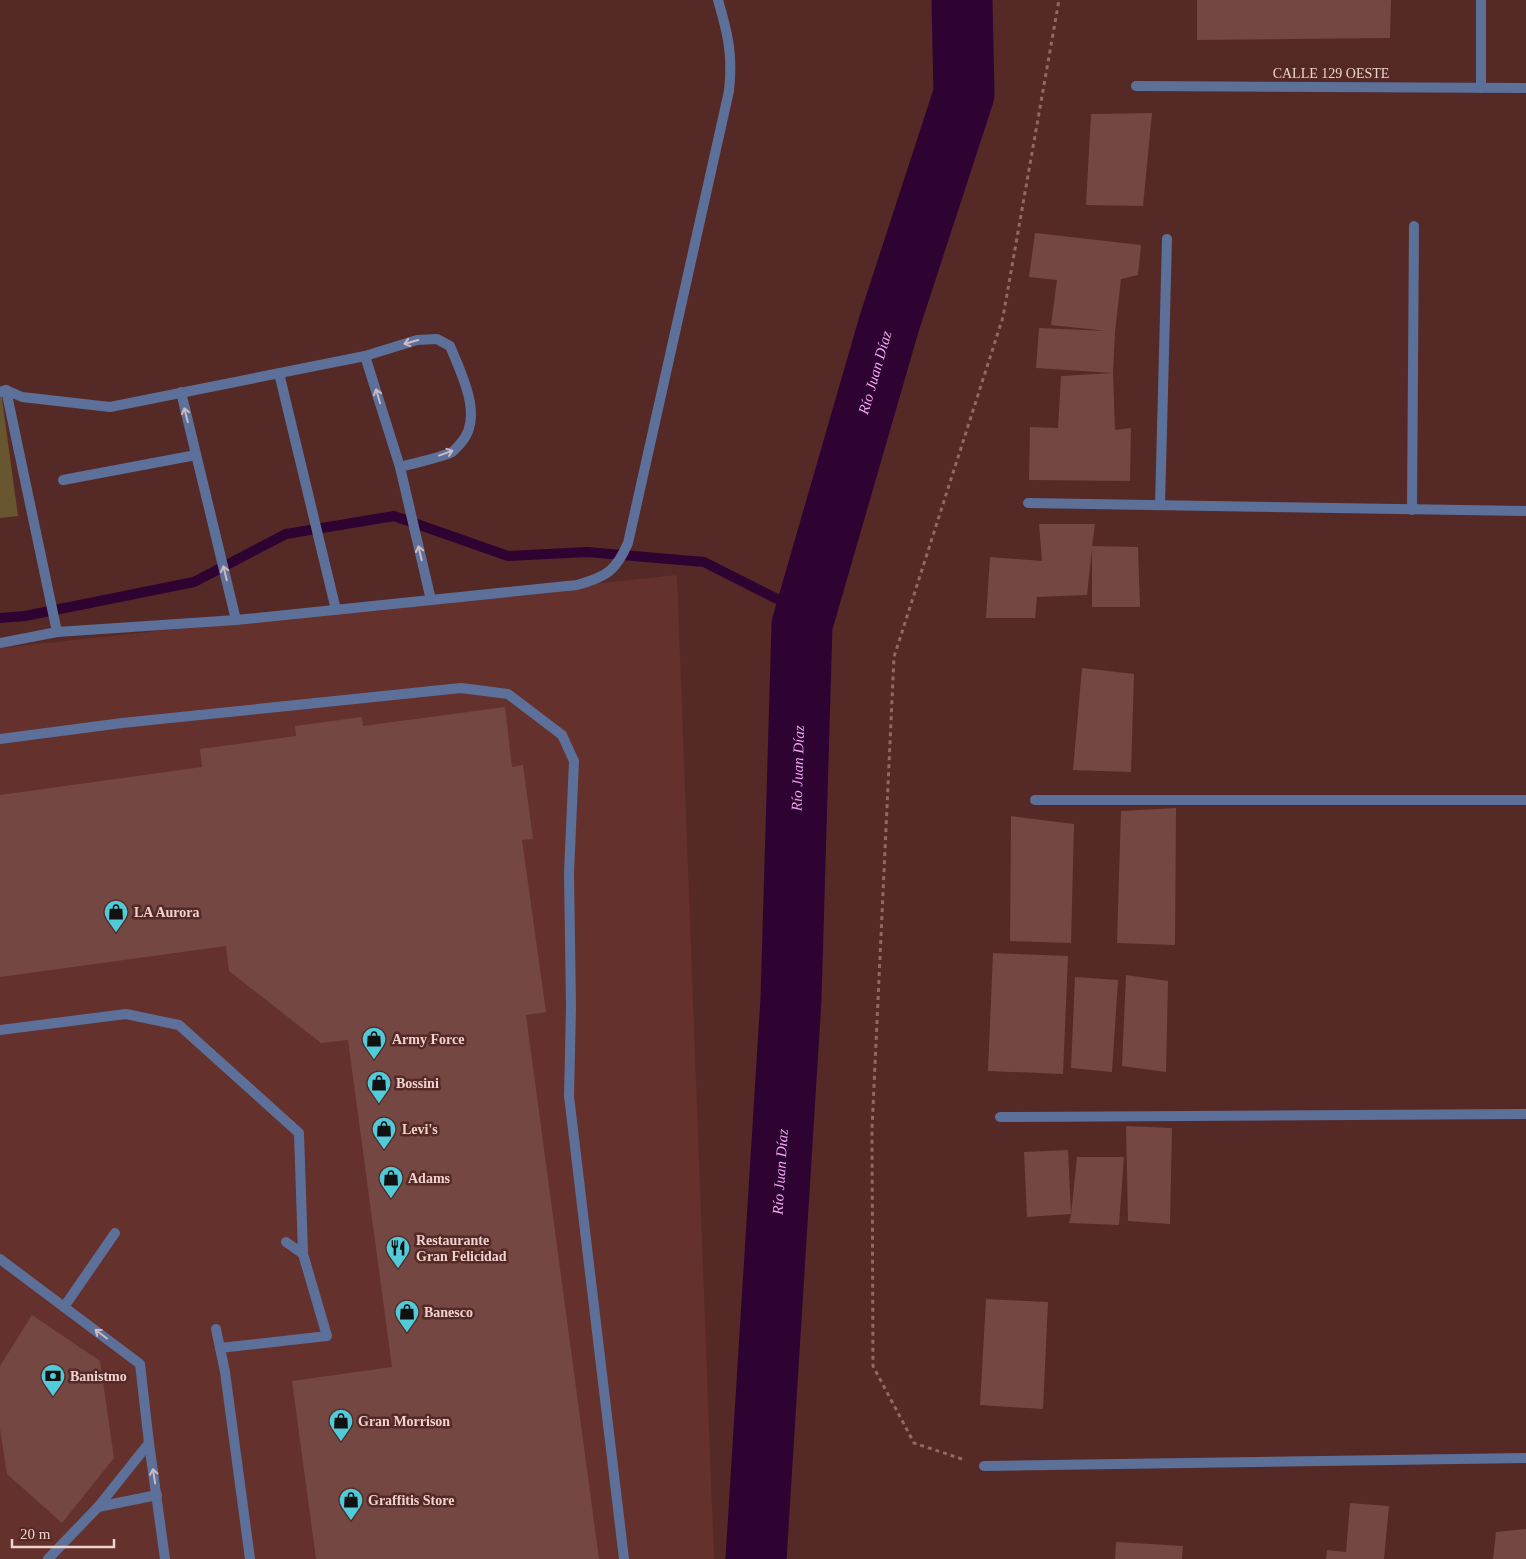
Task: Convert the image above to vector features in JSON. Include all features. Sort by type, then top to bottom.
[{"type":"street","points":[[0,643],[57,632],[236,620],[577,584],[608,573],[621,560],[628,543],[730,91],[732,65],[727,31],[718,0]]},
{"type":"street","points":[[1481,0],[1481,88]]},
{"type":"street","name":"CALLE 129 OESTE","points":[[1136,86],[1526,88]]},
{"type":"street","points":[[1412,510],[1414,226]]},
{"type":"street","points":[[1160,505],[1167,239]]},
{"type":"street","points":[[3,391],[22,397],[110,407],[366,356],[417,340],[437,340],[450,346],[471,407],[470,424],[464,440],[453,452],[400,467]]},
{"type":"street","points":[[366,356],[400,467],[431,600]]},
{"type":"street","points":[[279,373],[336,610]]},
{"type":"street","points":[[3,391],[57,632]]},
{"type":"street","points":[[181,392],[236,620]]},
{"type":"street","points":[[63,480],[196,455]]},
{"type":"street","points":[[1028,503],[1526,512]]},
{"type":"street","points":[[0,739],[122,723],[461,688],[508,694],[562,735],[574,761],[569,873],[571,1008],[569,1096],[624,1559]]},
{"type":"street","points":[[1035,800],[1526,800]]},
{"type":"street","points":[[0,1030],[126,1014],[179,1025],[299,1133],[303,1254],[327,1336],[220,1348]]},
{"type":"street","points":[[1000,1117],[1526,1114]]},
{"type":"street","points":[[64,1306],[115,1233]]},
{"type":"street","points":[[286,1242],[303,1254]]},
{"type":"street","points":[[0,1258],[140,1364],[165,1559]]},
{"type":"street","points":[[216,1330],[225,1372],[250,1559]]},
{"type":"street","points":[[48,1559],[98,1507],[149,1444]]},
{"type":"street","points":[[984,1466],[1526,1458]]},
{"type":"street","points":[[98,1507],[157,1495]]},
{"type":"path","points":[[984,1466],[914,1443],[873,1366],[872,1129],[894,657],[1003,317],[1059,0]]},
{"type":"shaded area","points":[[0,384],[18,516],[0,518]]},
{"type":"shaded area","points":[[677,575],[714,1559],[0,1559],[0,648]]},
{"type":"building","points":[[1197,0],[1391,0],[1390,38],[1197,40]]},
{"type":"building","points":[[1152,113],[1143,206],[1086,205],[1091,114]]},
{"type":"building","points":[[1035,233],[1141,245],[1138,275],[1121,279],[1113,373],[1036,368],[1039,328],[1107,331],[1051,325],[1057,280],[1029,277]]},
{"type":"building","points":[[1113,373],[1115,430],[1131,428],[1130,481],[1029,480],[1030,427],[1058,428],[1061,376]]},
{"type":"building","points":[[1039,524],[1095,524],[1092,546],[1138,547],[1140,607],[1092,607],[1092,549],[1087,595],[1037,597],[1035,618],[986,618],[990,557],[1042,561]]},
{"type":"building","points":[[1082,668],[1134,674],[1131,772],[1073,770]]},
{"type":"building","points":[[505,707],[512,767],[523,765],[533,839],[522,840],[546,1012],[526,1015],[599,1559],[316,1559],[292,1381],[392,1367],[348,1040],[321,1043],[229,971],[226,946],[0,977],[0,795],[202,767],[200,749],[296,736],[295,726],[362,717],[363,726]]},
{"type":"building","points":[[1176,808],[1175,945],[1117,943],[1121,811]]},
{"type":"building","points":[[1011,816],[1074,824],[1071,943],[1010,941]]},
{"type":"building","points":[[993,953],[1068,956],[1063,1074],[988,1071]]},
{"type":"building","points":[[1126,975],[1168,981],[1166,1072],[1122,1066]]},
{"type":"building","points":[[1075,977],[1118,980],[1112,1072],[1071,1068]]},
{"type":"building","points":[[1126,1126],[1172,1128],[1170,1224],[1128,1221]]},
{"type":"building","points":[[1068,1150],[1071,1214],[1027,1217],[1024,1152]]},
{"type":"building","points":[[1077,1157],[1124,1157],[1119,1225],[1069,1223]]},
{"type":"building","points":[[986,1299],[1048,1302],[1043,1409],[980,1405]]},
{"type":"building","name":"Banistmo","points":[[32,1315],[100,1361],[114,1458],[62,1523],[7,1474],[0,1429],[0,1366]]},
{"type":"building","points":[[1350,1503],[1389,1506],[1384,1559],[1326,1559],[1327,1550],[1346,1552]]},
{"type":"building","points":[[1526,1529],[1526,1559],[1493,1559],[1496,1532]]},
{"type":"building","points":[[1116,1542],[1183,1546],[1182,1559],[1115,1559]]},
{"type":"waterway","name":"Río Juan Díaz","points":[[756,1559],[791,999],[802,625],[889,324],[964,94],[962,0]]},
{"type":"waterway","points":[[0,618],[25,616],[194,582],[286,534],[394,516],[508,556],[587,552],[704,562],[805,613]]},
{"type":"place","name":"LA Aurora","points":[[116,933]]},
{"type":"place","name":"Army Force","points":[[374,1060]]},
{"type":"place","name":"Bossini","points":[[379,1104]]},
{"type":"place","name":"Levi's","points":[[384,1150]]},
{"type":"place","name":"Adams","points":[[391,1199]]},
{"type":"place","name":"Restaurante Gran Felicidad","points":[[398,1269]]},
{"type":"place","name":"Banesco","points":[[407,1333]]},
{"type":"place","name":"Banistmo","points":[[53,1397]]},
{"type":"place","name":"Gran Morrison","points":[[341,1442]]},
{"type":"place","name":"Graffitis Store","points":[[351,1521]]}]
